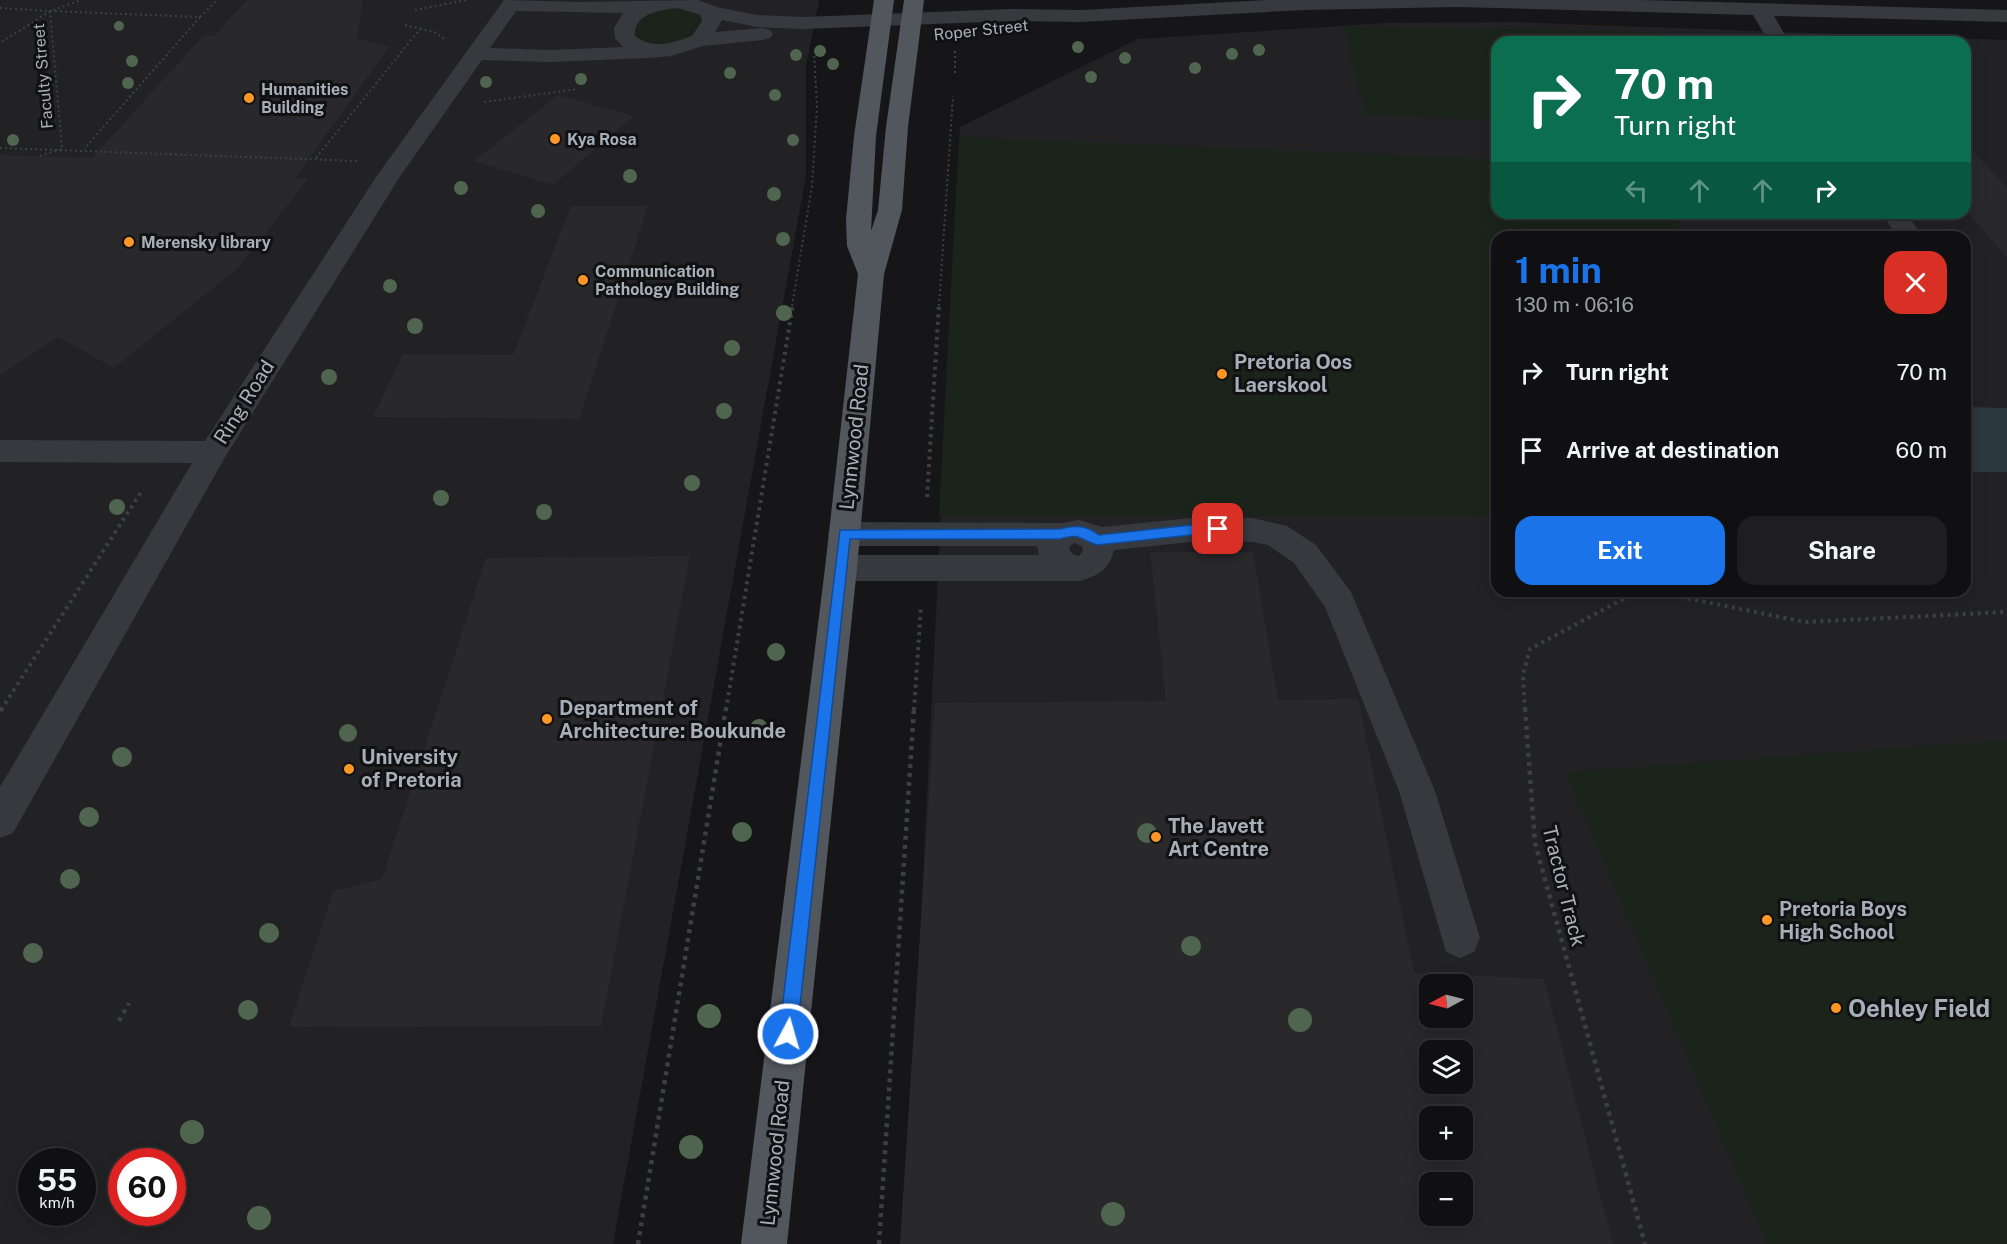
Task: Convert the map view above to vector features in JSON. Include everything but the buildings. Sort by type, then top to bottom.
[{"type":"main road","name":"Lynnwood Road","points":[[871,274],[860,246],[858,219],[865,136],[882,18]]},
{"type":"main road","name":"Lynnwood Road","points":[[764,1244],[841,568],[871,274],[890,210],[911,18]]},
{"type":"street","name":"Roper Street","points":[[882,18],[911,18],[1016,27],[1085,11],[1394,1],[1604,2],[2007,16]]},
{"type":"street","points":[[512,2],[579,8],[663,3],[698,5],[737,19],[775,22],[882,18]]},
{"type":"street","name":"Ring Road","points":[[0,821],[213,452],[400,160],[470,46],[512,2]]},
{"type":"street","points":[[648,52],[628,41],[624,34],[628,19],[652,5]]},
{"type":"street","points":[[698,5],[712,21],[700,40]]},
{"type":"street","points":[[1760,9],[1776,36]]},
{"type":"street","points":[[470,46],[551,56],[648,52],[668,50],[700,40],[800,32],[882,18]]},
{"type":"street","points":[[470,46],[628,41]]},
{"type":"street","points":[[0,451],[213,452]]},
{"type":"street","points":[[1097,540],[1201,529],[1252,530],[1276,535],[1305,554],[1339,601],[1417,791],[1460,938]]},
{"type":"street","points":[[841,568],[1077,568],[1089,566],[1098,559],[1100,550],[1097,540],[1087,532],[1073,531],[1060,534],[844,534]]},
{"type":"street","points":[[1060,534],[1052,544],[1053,555],[1066,567]]},
{"type":"path","name":"Faculty Street","points":[[40,156],[62,149],[50,10],[82,0]]},
{"type":"path","points":[[83,150],[200,16],[217,0]]},
{"type":"path","points":[[416,10],[467,0]]},
{"type":"path","points":[[0,8],[200,16]]},
{"type":"path","points":[[0,43],[50,10]]},
{"type":"path","points":[[405,25],[470,46]]},
{"type":"path","points":[[316,158],[420,29]]},
{"type":"path","points":[[955,51],[955,74]]},
{"type":"path","points":[[638,1244],[812,186],[817,106],[814,52]]},
{"type":"path","points":[[925,533],[953,96]]},
{"type":"path","points":[[0,148],[362,161],[400,160]]},
{"type":"path","points":[[879,1244],[923,568]]},
{"type":"path","name":"Tractor Track","points":[[1627,597],[1530,649],[1523,675],[1534,843],[1645,1244]]},
{"type":"path","points":[[1681,597],[1805,622],[2007,612]]},
{"type":"path","points":[[119,1021],[129,1003]]},
{"type":"shaded area","name":"University of Pretoria","points":[[0,0],[819,0],[806,66],[806,175],[613,1244],[0,1244]]},
{"type":"shaded area","points":[[678,9],[689,11],[702,19],[704,24],[690,37],[660,45],[650,44],[634,34],[640,21],[650,14]]},
{"type":"shaded area","points":[[1511,22],[1897,36],[1491,36],[1491,219],[1971,219],[1971,39],[2007,40],[2007,1244],[905,1244],[960,127],[1138,39],[1387,23]]},
{"type":"shaded area","points":[[1343,26],[1659,32],[1661,36],[1491,36],[1491,120],[1365,115]]},
{"type":"shaded area","name":"Pretoria Oos Laerskool","points":[[959,137],[1491,159],[1491,219],[1673,219],[1680,231],[1491,231],[1491,516],[939,516]]},
{"type":"shaded area","points":[[1971,407],[2007,408],[2007,472],[1971,472]]},
{"type":"shaded area","name":"Oehley Field","points":[[2007,740],[2007,1244],[1767,1244],[1565,772]]},
{"type":"place","name":"Humanities Building","points":[[249,98]]},
{"type":"place","name":"Kya Rosa","points":[[555,139]]},
{"type":"place","name":"Merensky library","points":[[129,242]]},
{"type":"place","name":"Communication Pathology Building","points":[[583,280]]},
{"type":"place","name":"Pretoria Oos Laerskool","points":[[1222,374]]},
{"type":"place","name":"Department of Architecture: Boukunde","points":[[547,719]]},
{"type":"place","name":"University of Pretoria","points":[[349,769]]},
{"type":"place","name":"The Javett Art Centre","points":[[1156,837]]},
{"type":"place","name":"Pretoria Boys High School","points":[[1767,920]]},
{"type":"place","name":"Oehley Field","points":[[1836,1008]]},
{"type":"route","points":[[788,1034],[844,534],[1060,534],[1073,531],[1087,532],[1097,540],[1218,529]]}]
